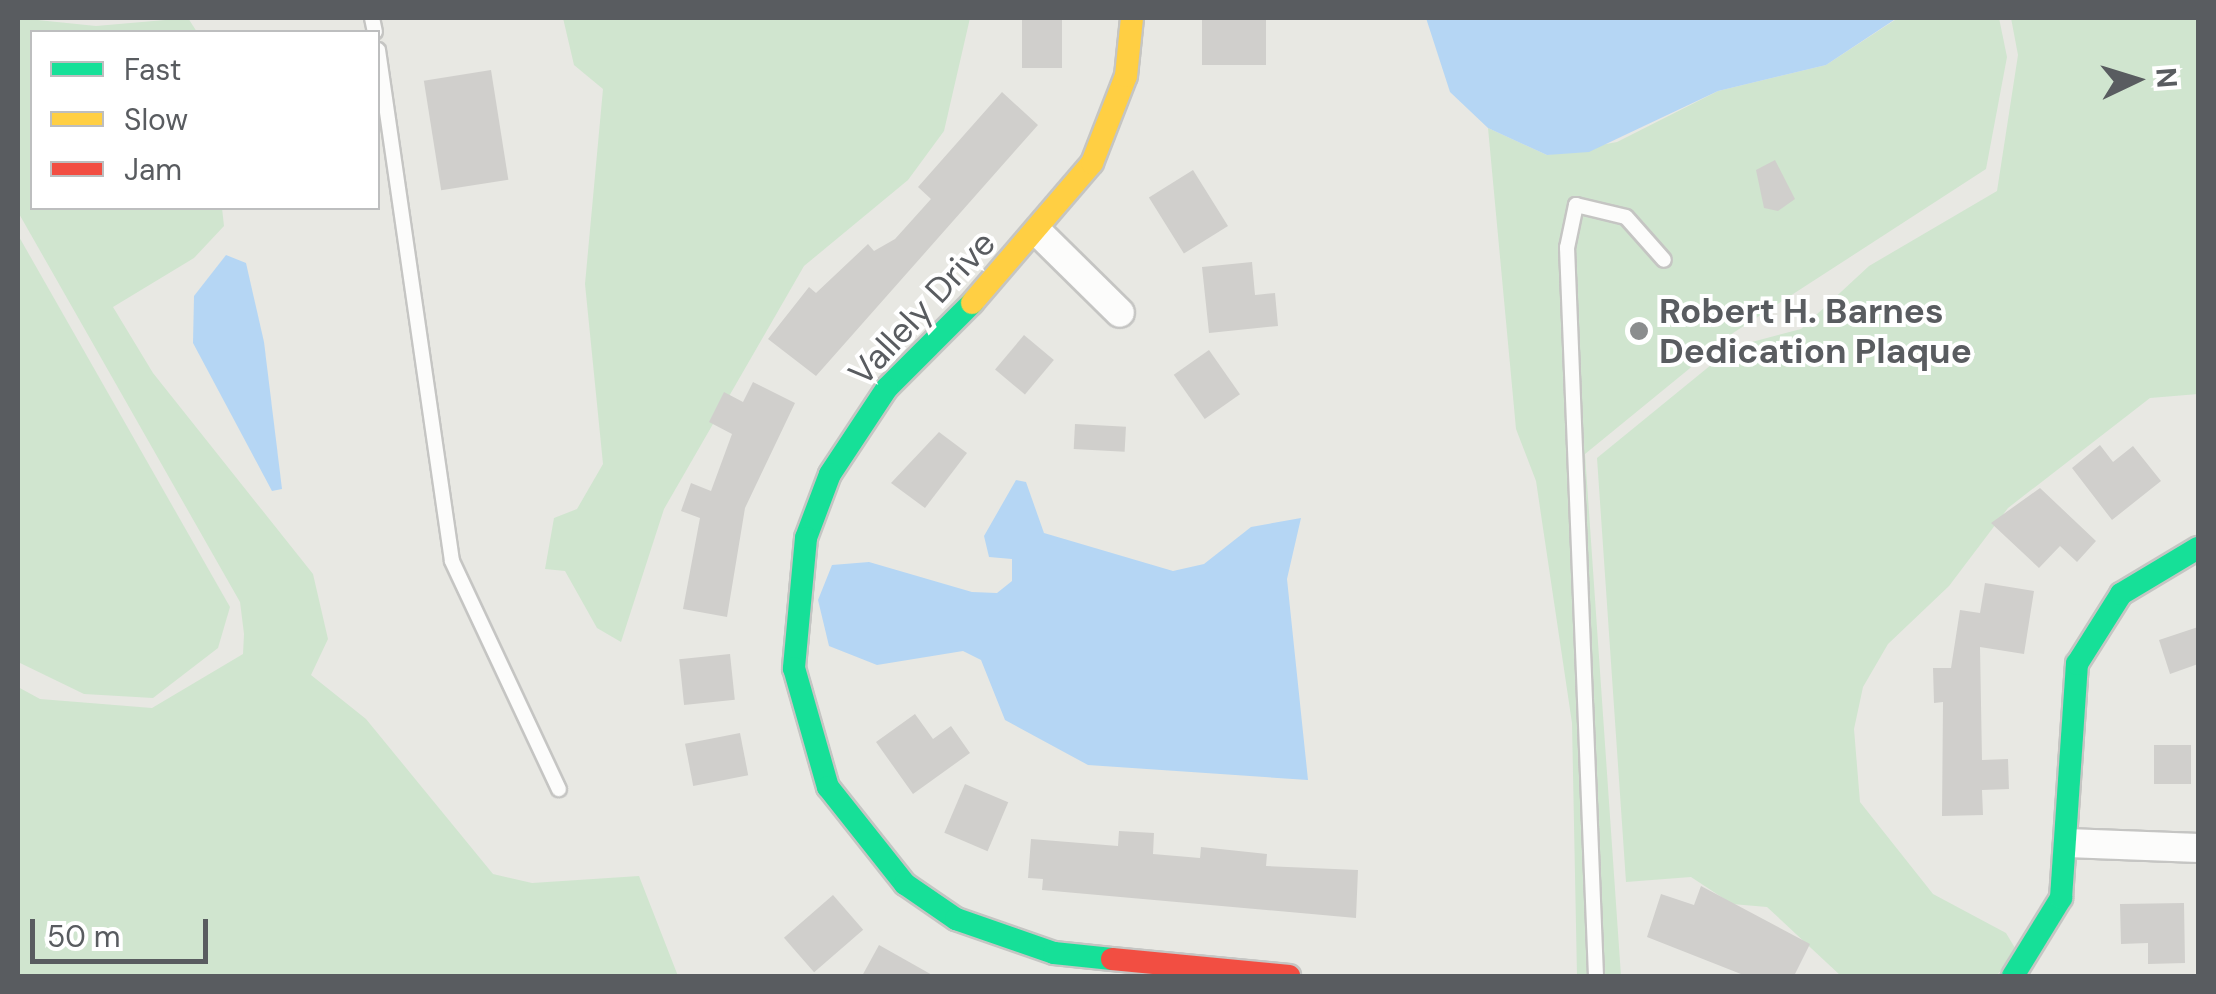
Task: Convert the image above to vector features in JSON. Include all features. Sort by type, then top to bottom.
[{"type":"street","name":"Vallely Drive","points":[[1132,18],[1126,76],[1092,163],[1040,234],[887,388],[830,474],[795,600],[805,729],[862,839],[956,919],[1054,953],[1289,976]]},
{"type":"street","points":[[1040,234],[1120,313]]},
{"type":"street","points":[[2014,976],[2061,898],[2068,844],[2066,712],[2076,664],[2121,594],[2198,548]]},
{"type":"street","points":[[2068,844],[2198,848]]},
{"type":"lane","points":[[380,64],[452,560],[559,789]]},
{"type":"lane","points":[[1596,976],[1566,248],[1576,205],[1626,217],[1664,260]]},
{"type":"green space","points":[[18,18],[96,26],[188,18],[196,30],[30,30],[30,210],[222,210],[224,226],[194,258],[113,307],[153,373],[313,574],[328,639],[311,675],[366,719],[493,874],[532,883],[639,876],[678,976],[18,976],[18,687],[40,699],[152,708],[243,654],[244,634],[240,602],[18,212]]},
{"type":"green space","points":[[563,18],[970,18],[944,131],[908,180],[804,266],[664,509],[621,642],[597,628],[565,571],[545,569],[554,518],[577,509],[603,464],[585,284],[603,89],[574,65]]},
{"type":"green space","points":[[1898,18],[1999,18],[2007,57],[1986,169],[1733,333],[1585,454],[1621,976],[1577,976],[1572,723],[1536,481],[1516,429],[1488,128],[1547,155],[1617,142],[1718,91],[1826,65]]},
{"type":"green space","points":[[2011,18],[2198,18],[2198,394],[2150,398],[2008,508],[1949,586],[1888,644],[1863,687],[1854,729],[1860,802],[1933,894],[2006,933],[2015,948],[1997,976],[1841,976],[1767,907],[1732,904],[1691,877],[1626,882],[1597,458],[1733,347],[1801,329],[1869,266],[1997,191],[2018,55]]},
{"type":"green space","points":[[18,235],[230,607],[218,648],[153,698],[84,694],[18,662]]},
{"type":"water","points":[[1426,18],[1897,18],[1826,65],[1718,91],[1589,152],[1547,155],[1488,128],[1450,92]]},
{"type":"water","points":[[226,255],[246,263],[264,342],[282,489],[272,491],[193,343],[194,296]]},
{"type":"water","points":[[1016,480],[1026,482],[1044,533],[1173,571],[1204,564],[1251,527],[1301,518],[1287,579],[1308,780],[1088,765],[1005,720],[981,660],[963,651],[877,665],[829,646],[818,600],[832,565],[869,562],[972,592],[997,593],[1012,581],[1012,559],[989,557],[984,536]]},
{"type":"building","points":[[1022,18],[1062,18],[1062,68],[1022,68]]},
{"type":"building","points":[[1202,18],[1266,18],[1266,65],[1202,65]]},
{"type":"building","points":[[491,70],[508,180],[441,190],[424,81]]},
{"type":"building","points":[[1002,92],[1038,125],[816,376],[768,339],[809,287],[816,293],[868,244],[874,251],[895,239],[931,199],[918,187]]},
{"type":"building","points":[[1775,160],[1795,199],[1778,211],[1764,208],[1756,170]]},
{"type":"building","points":[[1193,170],[1228,226],[1184,254],[1149,198]]},
{"type":"building","points":[[1252,262],[1255,295],[1275,293],[1278,326],[1209,333],[1202,267]]},
{"type":"building","points":[[1024,335],[1054,360],[1025,395],[995,369]]},
{"type":"building","points":[[1209,350],[1240,394],[1205,419],[1174,375]]},
{"type":"building","points":[[753,382],[795,403],[745,508],[727,617],[683,609],[700,518],[681,511],[691,483],[711,491],[732,434],[709,422],[724,392],[743,402]]},
{"type":"building","points":[[1075,424],[1126,427],[1125,452],[1074,449]]},
{"type":"building","points":[[939,432],[967,453],[925,508],[891,483]]},
{"type":"building","points":[[2100,445],[2113,462],[2133,446],[2161,481],[2112,520],[2072,468]]},
{"type":"building","points":[[2040,488],[2096,541],[2077,562],[2060,546],[2039,568],[1991,523]]},
{"type":"building","points":[[1985,583],[2034,591],[2024,654],[1980,647],[1982,760],[2008,759],[2009,789],[1982,790],[1983,815],[1942,816],[1943,702],[1934,703],[1933,668],[1951,668],[1960,610],[1980,613]]},
{"type":"building","points":[[2198,627],[2198,664],[2170,674],[2159,640]]},
{"type":"building","points":[[730,654],[735,700],[684,705],[679,659]]},
{"type":"building","points":[[915,714],[933,739],[951,726],[970,753],[913,794],[876,742]]},
{"type":"building","points":[[740,733],[748,775],[693,786],[685,744]]},
{"type":"building","points":[[2154,745],[2191,745],[2191,784],[2154,784]]},
{"type":"building","points":[[965,784],[1008,802],[988,851],[944,833]]},
{"type":"building","points":[[1119,831],[1154,833],[1153,854],[1200,858],[1201,847],[1267,854],[1266,866],[1358,870],[1356,918],[1042,890],[1043,879],[1028,878],[1031,839],[1118,846]]},
{"type":"building","points":[[1701,886],[1810,944],[1794,976],[1746,976],[1647,937],[1661,894],[1694,905]]},
{"type":"building","points":[[833,895],[863,930],[814,972],[784,938]]},
{"type":"building","points":[[2184,903],[2185,963],[2148,964],[2148,943],[2121,944],[2120,904]]},
{"type":"building","points":[[879,945],[934,976],[862,976]]},
{"type":"traffic: fast","points":[[972,303],[887,388],[830,474],[806,538],[794,668],[828,787],[905,884],[956,919],[1054,953],[1112,959]]},
{"type":"traffic: fast","points":[[2013,976],[2061,898],[2077,664],[2121,594],[2198,548]]},
{"type":"traffic: slow","points":[[972,303],[1092,163],[1126,76],[1132,18]]},
{"type":"traffic: jam","points":[[1112,959],[1289,976]]},
{"type":"place","name":"Robert H. Barnes Dedication Plaque","points":[[1639,331]]}]
